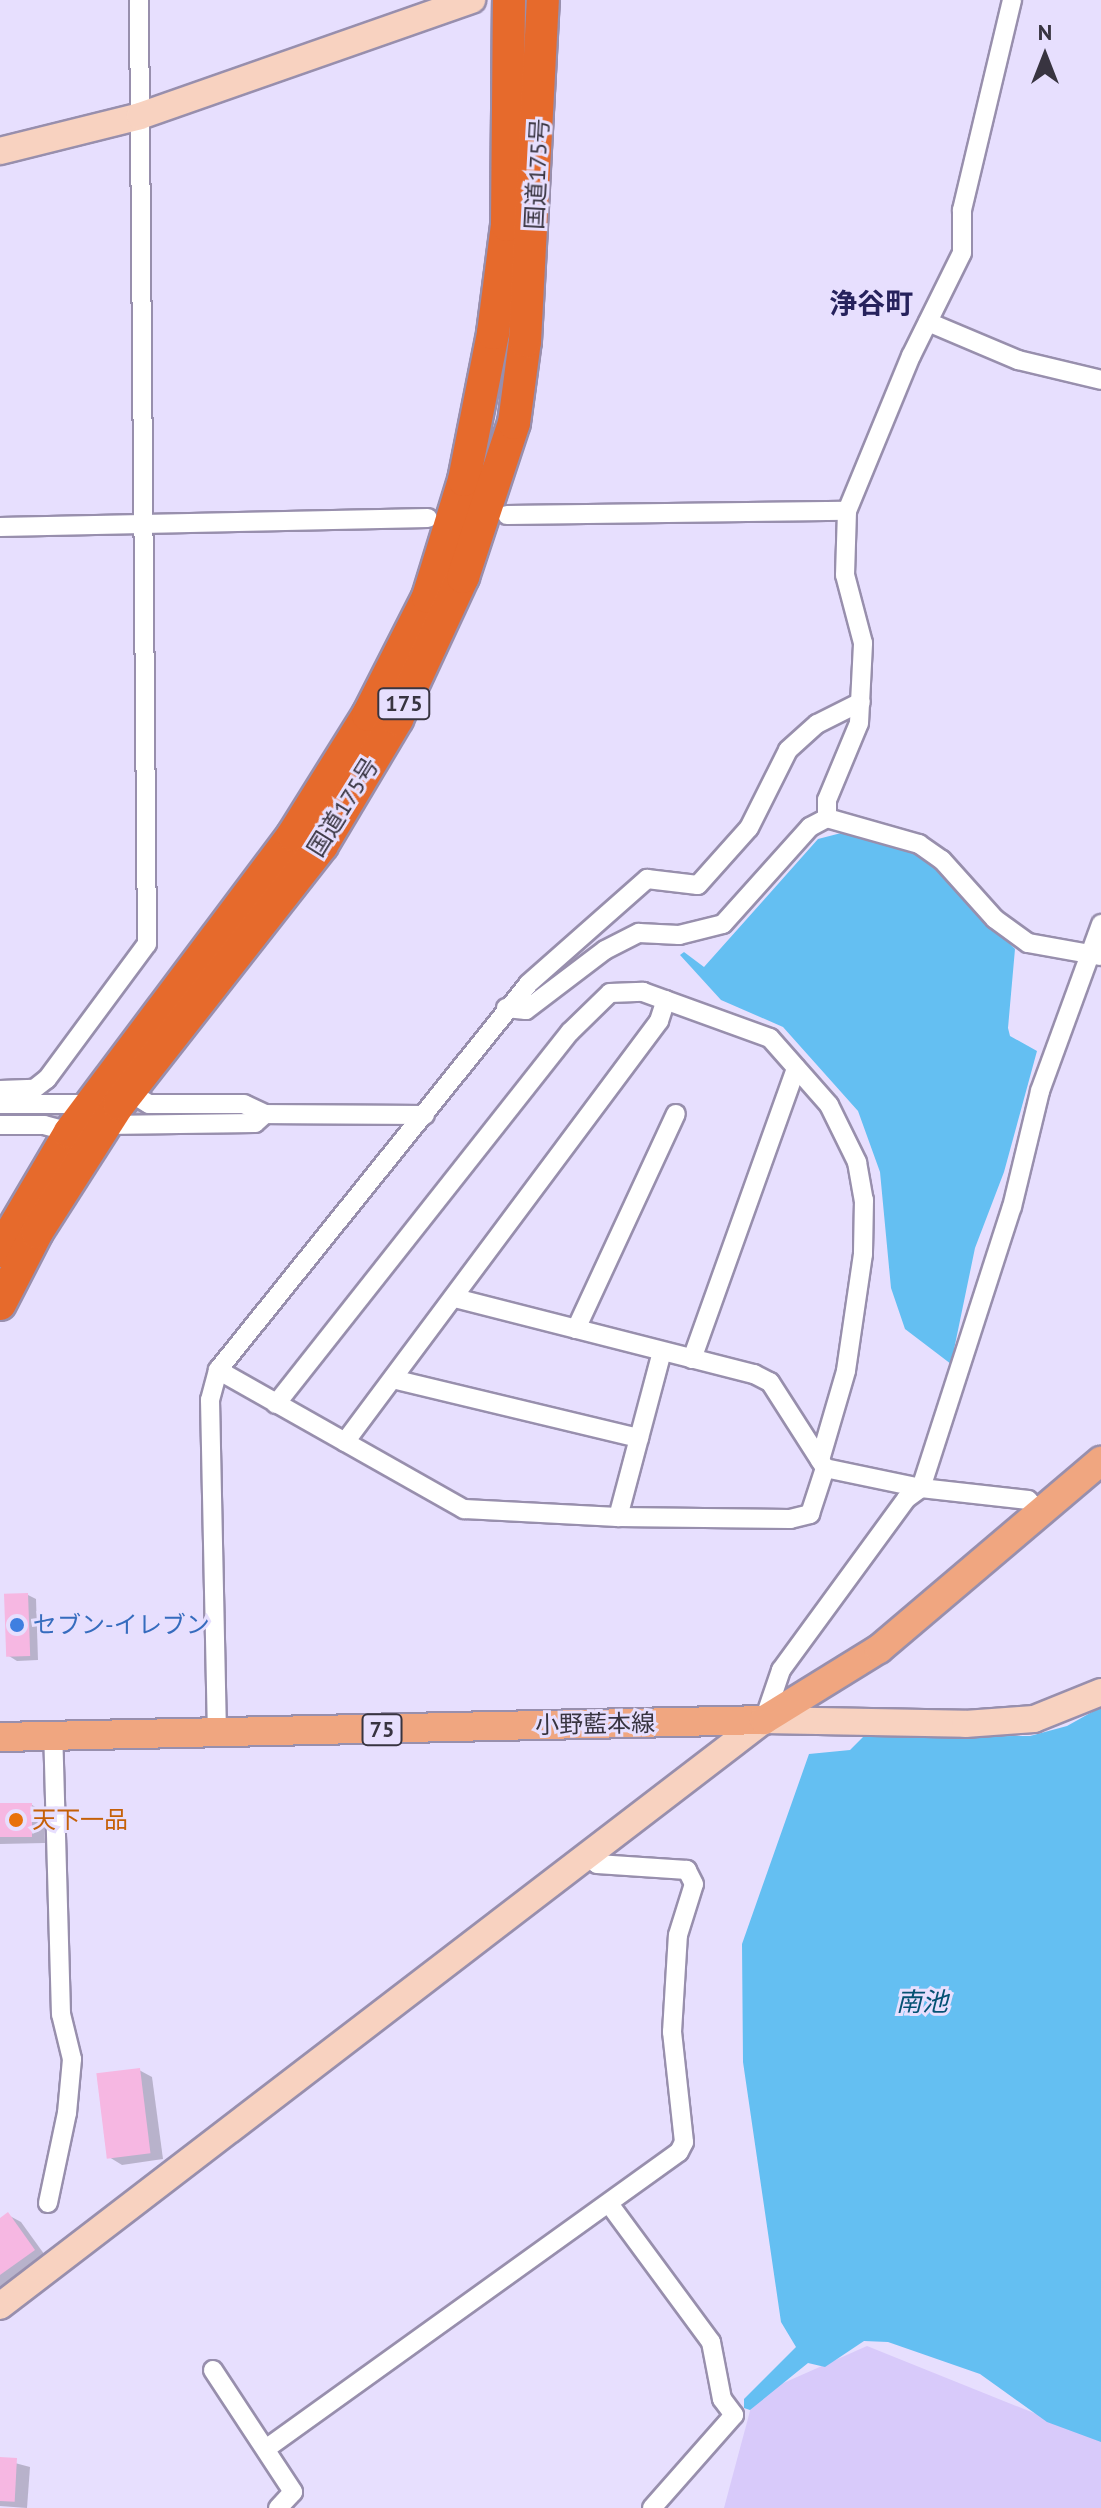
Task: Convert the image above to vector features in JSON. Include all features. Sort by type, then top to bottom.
[{"type":"highway","name":"国道175号","points":[[0,1251],[60,1124],[135,1103],[322,845],[397,719],[463,577],[468,516],[507,225],[509,0]]},
{"type":"highway","name":"国道175号","points":[[0,1304],[98,1115],[293,835],[360,729],[514,423],[525,341],[543,0]]},
{"type":"main road","points":[[764,1720],[879,1649],[1101,1461]]},
{"type":"main road","name":"小野藍本線","points":[[0,1737],[764,1720]]},
{"type":"street","points":[[0,1090],[34,1089],[47,1079],[147,944],[139,0]]},
{"type":"street","points":[[0,151],[140,116],[472,0]]},
{"type":"street","points":[[827,818],[827,800],[848,758],[861,702],[863,643],[845,575],[847,511],[928,322],[962,253],[962,210],[1012,0]]},
{"type":"street","points":[[928,322],[1018,360],[1101,380]]},
{"type":"street","points":[[0,527],[311,520],[310,530],[605,504],[607,514],[847,511]]},
{"type":"street","points":[[217,1734],[210,1400],[218,1370],[425,1115],[506,1008],[647,879],[698,885],[749,828],[788,750],[817,724],[861,702]]},
{"type":"street","points":[[506,1008],[526,1010],[605,950],[639,933],[679,935],[723,924],[810,827],[827,818],[919,844],[942,860],[995,919],[1028,943],[1098,956]]},
{"type":"street","points":[[0,2306],[764,1720],[781,1670],[906,1499],[921,1488],[1012,1207],[1040,1091],[1098,956],[1101,924]]},
{"type":"street","points":[[218,1370],[276,1404],[464,1509],[618,1517],[790,1519],[810,1514],[846,1371],[863,1254],[864,1200],[857,1162],[829,1105],[770,1038],[643,992],[610,993],[570,1032],[276,1404]]},
{"type":"street","points":[[345,1442],[659,1021],[666,1000]]},
{"type":"street","points":[[692,1359],[796,1068]]},
{"type":"street","points":[[135,1103],[244,1104],[265,1114],[425,1115]]},
{"type":"street","points":[[0,1104],[98,1115],[255,1123],[265,1114]]},
{"type":"street","points":[[576,1329],[676,1114]]},
{"type":"street","points":[[0,1116],[60,1124]]},
{"type":"street","points":[[0,1125],[60,1124]]},
{"type":"street","points":[[455,1298],[770,1382],[822,1464],[921,1488],[1028,1500],[1041,1513]]},
{"type":"street","points":[[618,1517],[662,1352]]},
{"type":"street","points":[[393,1379],[639,1438]]},
{"type":"street","points":[[764,1720],[965,1724],[1020,1720],[1101,1692]]},
{"type":"street","points":[[48,2203],[67,2113],[72,2059],[61,2014],[53,1736]]},
{"type":"street","points":[[267,2448],[610,2205],[679,2152],[684,2142],[672,2032],[678,1935],[694,1884],[687,1870],[597,1864],[589,1856]]},
{"type":"street","points":[[610,2205],[711,2342],[722,2399],[734,2415],[652,2508]]},
{"type":"street","points":[[213,2370],[293,2492],[278,2508]]},
{"type":"shaded area","points":[[867,2346],[1101,2440],[1101,2508],[724,2508],[754,2396]]},
{"type":"water","points":[[845,832],[924,857],[1015,949],[1008,1028],[1010,1036],[1037,1051],[1004,1172],[975,1248],[951,1364],[905,1329],[891,1288],[880,1172],[858,1111],[783,1027],[721,1000],[680,955],[684,952],[704,967],[818,839]]},
{"type":"water","name":"南池","points":[[1101,1707],[1101,2442],[1047,2422],[980,2374],[888,2342],[864,2341],[825,2367],[808,2363],[750,2410],[744,2408],[744,2399],[796,2347],[781,2322],[743,2062],[742,1944],[809,1754],[850,1750],[863,1737],[1030,1736],[1067,1726]]},
{"type":"building","name":"セブン-イレブン","points":[[28,1593],[30,1656],[6,1657],[4,1594]]},
{"type":"building","name":"天下一品","points":[[0,1803],[32,1803],[32,1837],[0,1837]]},
{"type":"building","points":[[140,2068],[150,2153],[107,2159],[96,2073]]},
{"type":"building","points":[[8,2212],[35,2250],[0,2275],[0,2218]]},
{"type":"building","points":[[0,2457],[17,2458],[15,2502],[0,2501]]},
{"type":"tunnel","points":[[51,1115],[141,1114]]},
{"type":"place","name":"セブン-イレブン","points":[[17,1625]]},
{"type":"place","name":"天下一品","points":[[16,1820]]},
{"type":"district","name":"浄谷町","points":[[871,303]]}]
